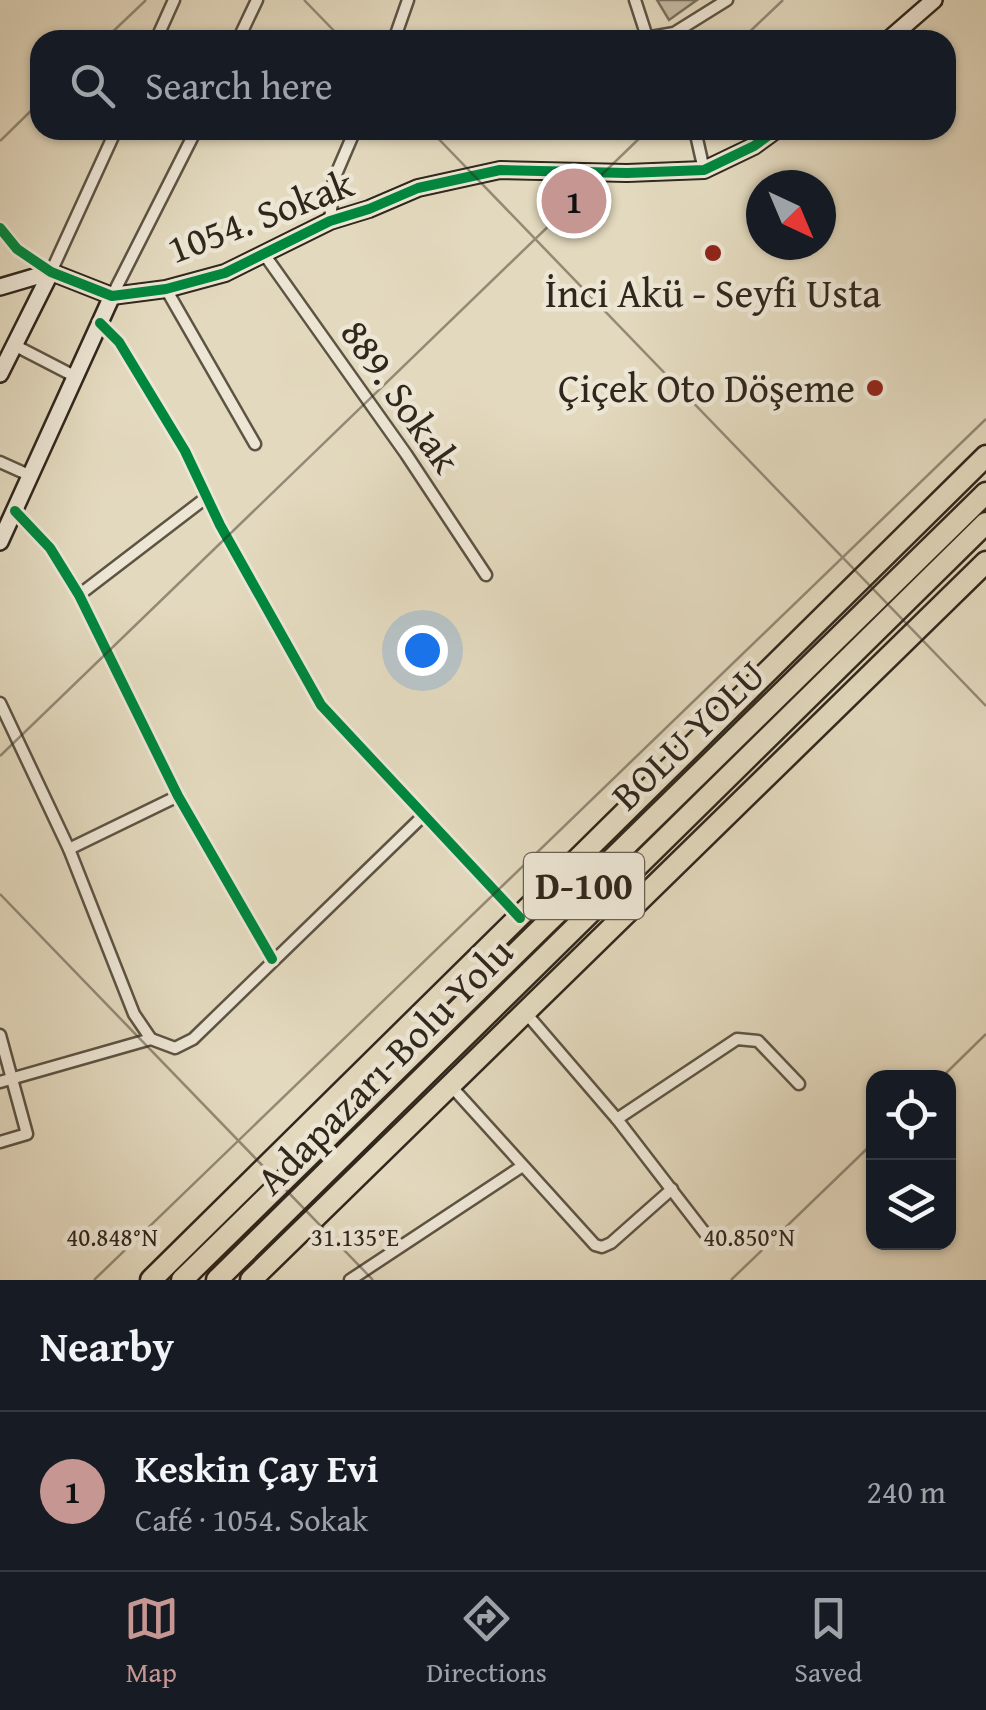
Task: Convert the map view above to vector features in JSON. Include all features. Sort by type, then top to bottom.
[{"type":"highway","points":[[150,1280],[986,456]]},
{"type":"highway","name":"BOLU YOLU","points":[[182,1280],[986,492]]},
{"type":"highway","name":"Adapazarı-Bolu Yolu","points":[[217,1280],[986,523]]},
{"type":"highway","points":[[251,1280],[986,562]]},
{"type":"street","points":[[160,30],[174,0]]},
{"type":"street","points":[[243,30],[257,0]]},
{"type":"street","points":[[398,30],[408,0]]},
{"type":"street","points":[[635,0],[645,30]]},
{"type":"street","points":[[684,30],[728,0]]},
{"type":"street","points":[[899,30],[931,1]]},
{"type":"street","points":[[0,374],[111,140]]},
{"type":"street","points":[[0,542],[112,296],[191,140]]},
{"type":"street","points":[[330,221],[334,180],[351,140]]},
{"type":"street","points":[[697,140],[704,170]]},
{"type":"street","name":"1054. Sokak","points":[[112,296],[166,289],[225,272],[330,221],[418,188],[500,170],[704,170],[762,140]]},
{"type":"street","points":[[0,228],[16,249],[51,272],[112,296]]},
{"type":"street","name":"889. Sokak","points":[[264,254],[406,454],[486,575]]},
{"type":"street","points":[[0,287],[51,272]]},
{"type":"street","points":[[166,289],[255,444]]},
{"type":"street","points":[[100,323],[114,335],[186,451],[220,525],[321,705],[520,918]]},
{"type":"street","points":[[14,345],[76,377]]},
{"type":"street","points":[[0,462],[30,476]]},
{"type":"street","points":[[79,595],[207,496]]},
{"type":"street","points":[[15,511],[50,548],[79,595],[178,796],[272,959]]},
{"type":"street","points":[[0,703],[69,849],[134,1014],[151,1040]]},
{"type":"street","points":[[69,849],[178,796]]},
{"type":"street","points":[[5,1080],[151,1040],[175,1048],[193,1039],[424,815]]},
{"type":"street","points":[[524,1012],[617,1119],[711,1241]]},
{"type":"street","points":[[0,1035],[5,1080],[27,1134],[0,1142]]},
{"type":"street","points":[[617,1119],[737,1039],[758,1041],[799,1084]]},
{"type":"street","points":[[450,1085],[592,1244],[612,1243],[672,1189]]},
{"type":"street","points":[[350,1280],[521,1167]]},
{"type":"shaded area","points":[[657,0],[697,0],[669,20]]},
{"type":"cycle path","points":[[0,228],[17,249],[51,272],[112,296],[166,289],[225,273],[330,221],[418,188],[500,170],[704,170],[762,140]]},
{"type":"cycle path","points":[[100,323],[119,342],[185,451],[220,525],[321,705],[520,918]]},
{"type":"cycle path","points":[[15,511],[50,548],[79,595],[178,796],[272,959]]},
{"type":"place","name":"Keskin Çay Evi","points":[[574,201]]},
{"type":"place","name":"İnci Akü - Seyfi Usta","points":[[713,253]]},
{"type":"place","name":"Çiçek Oto Döşeme","points":[[875,388]]}]
